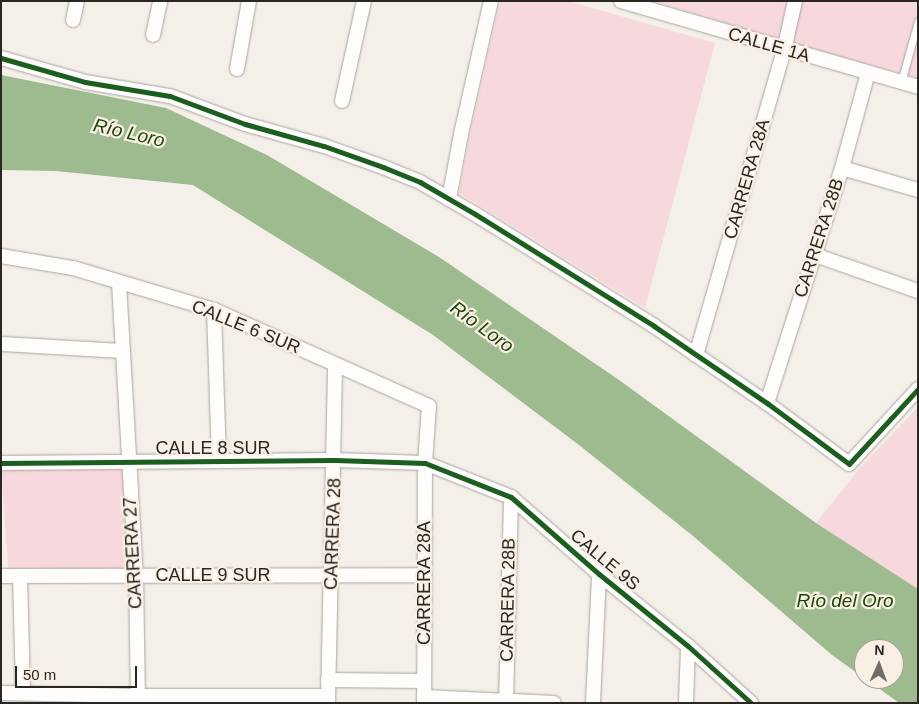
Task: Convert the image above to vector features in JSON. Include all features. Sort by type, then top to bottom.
[{"type":"street","points":[[73,20],[77,1]]},
{"type":"street","points":[[153,35],[160,1]]},
{"type":"street","points":[[237,68],[249,1]]},
{"type":"street","points":[[342,101],[364,1]]},
{"type":"street","points":[[449,199],[460,134],[491,1]]},
{"type":"street","name":"CALLE 1A","points":[[621,1],[784,50],[918,87]]},
{"type":"street","name":"CARRERA 28A","points":[[696,356],[784,50],[795,1]]},
{"type":"street","points":[[1,58],[86,82],[170,96],[245,124],[324,146],[420,182],[654,326],[767,403],[849,464],[918,389]]},
{"type":"street","name":"CARRERA 28B","points":[[767,403],[842,168],[868,73]]},
{"type":"street","points":[[842,168],[918,190]]},
{"type":"street","points":[[815,255],[918,291]]},
{"type":"street","name":"CALLE 6 SUR","points":[[1,256],[73,268],[214,310],[430,406],[425,463]]},
{"type":"street","name":"CARRERA 27","points":[[119,283],[136,574],[138,699]]},
{"type":"street","points":[[214,310],[219,461]]},
{"type":"street","points":[[1,344],[123,351]]},
{"type":"street","name":"CARRERA 28","points":[[328,699],[335,460],[335,365]]},
{"type":"street","name":"CALLE 8 SUR","points":[[1,463],[335,460],[425,463]]},
{"type":"street","name":"CARRERA 28A","points":[[424,700],[425,463]]},
{"type":"street","name":"CALLE 9S","points":[[425,463],[511,497],[599,574],[688,646],[751,703]]},
{"type":"street","name":"CARRERA 28B","points":[[506,702],[511,497]]},
{"type":"street","name":"CALLE 9 SUR","points":[[1,576],[424,574]]},
{"type":"street","points":[[593,703],[599,574]]},
{"type":"street","points":[[20,576],[24,693]]},
{"type":"street","points":[[686,703],[688,646]]},
{"type":"street","points":[[328,680],[424,682]]},
{"type":"street","points":[[1,693],[138,699],[328,699]]},
{"type":"street","points":[[424,700],[554,703]]},
{"type":"lane","points":[[901,82],[918,21]]},
{"type":"shaded area","points":[[500,1],[568,1],[715,43],[645,308],[459,193],[470,134]]},
{"type":"shaded area","points":[[652,1],[918,1],[918,78],[788,42]]},
{"type":"shaded area","points":[[918,407],[918,589],[816,523],[860,468]]},
{"type":"shaded area","points":[[128,462],[136,574],[9,583],[1,471]]},
{"type":"water","name":"Río del Oro","points":[[1,75],[166,108],[267,155],[439,257],[619,380],[816,523],[918,589],[918,703],[899,703],[880,689],[904,689],[904,639],[854,639],[854,671],[832,655],[693,536],[579,445],[433,335],[193,185],[56,171],[1,170]]},
{"type":"cycle path","points":[[1,58],[85,82],[170,96],[245,124],[324,146],[420,182],[475,214],[654,326],[767,403],[849,464],[918,389]]},
{"type":"cycle path","points":[[1,463],[335,460],[425,463],[511,497],[599,574],[688,646],[751,703]]},
{"type":"water label","name":"Río Loro","points":[[129,133]]},
{"type":"water label","name":"Río Loro","points":[[482,327]]}]
